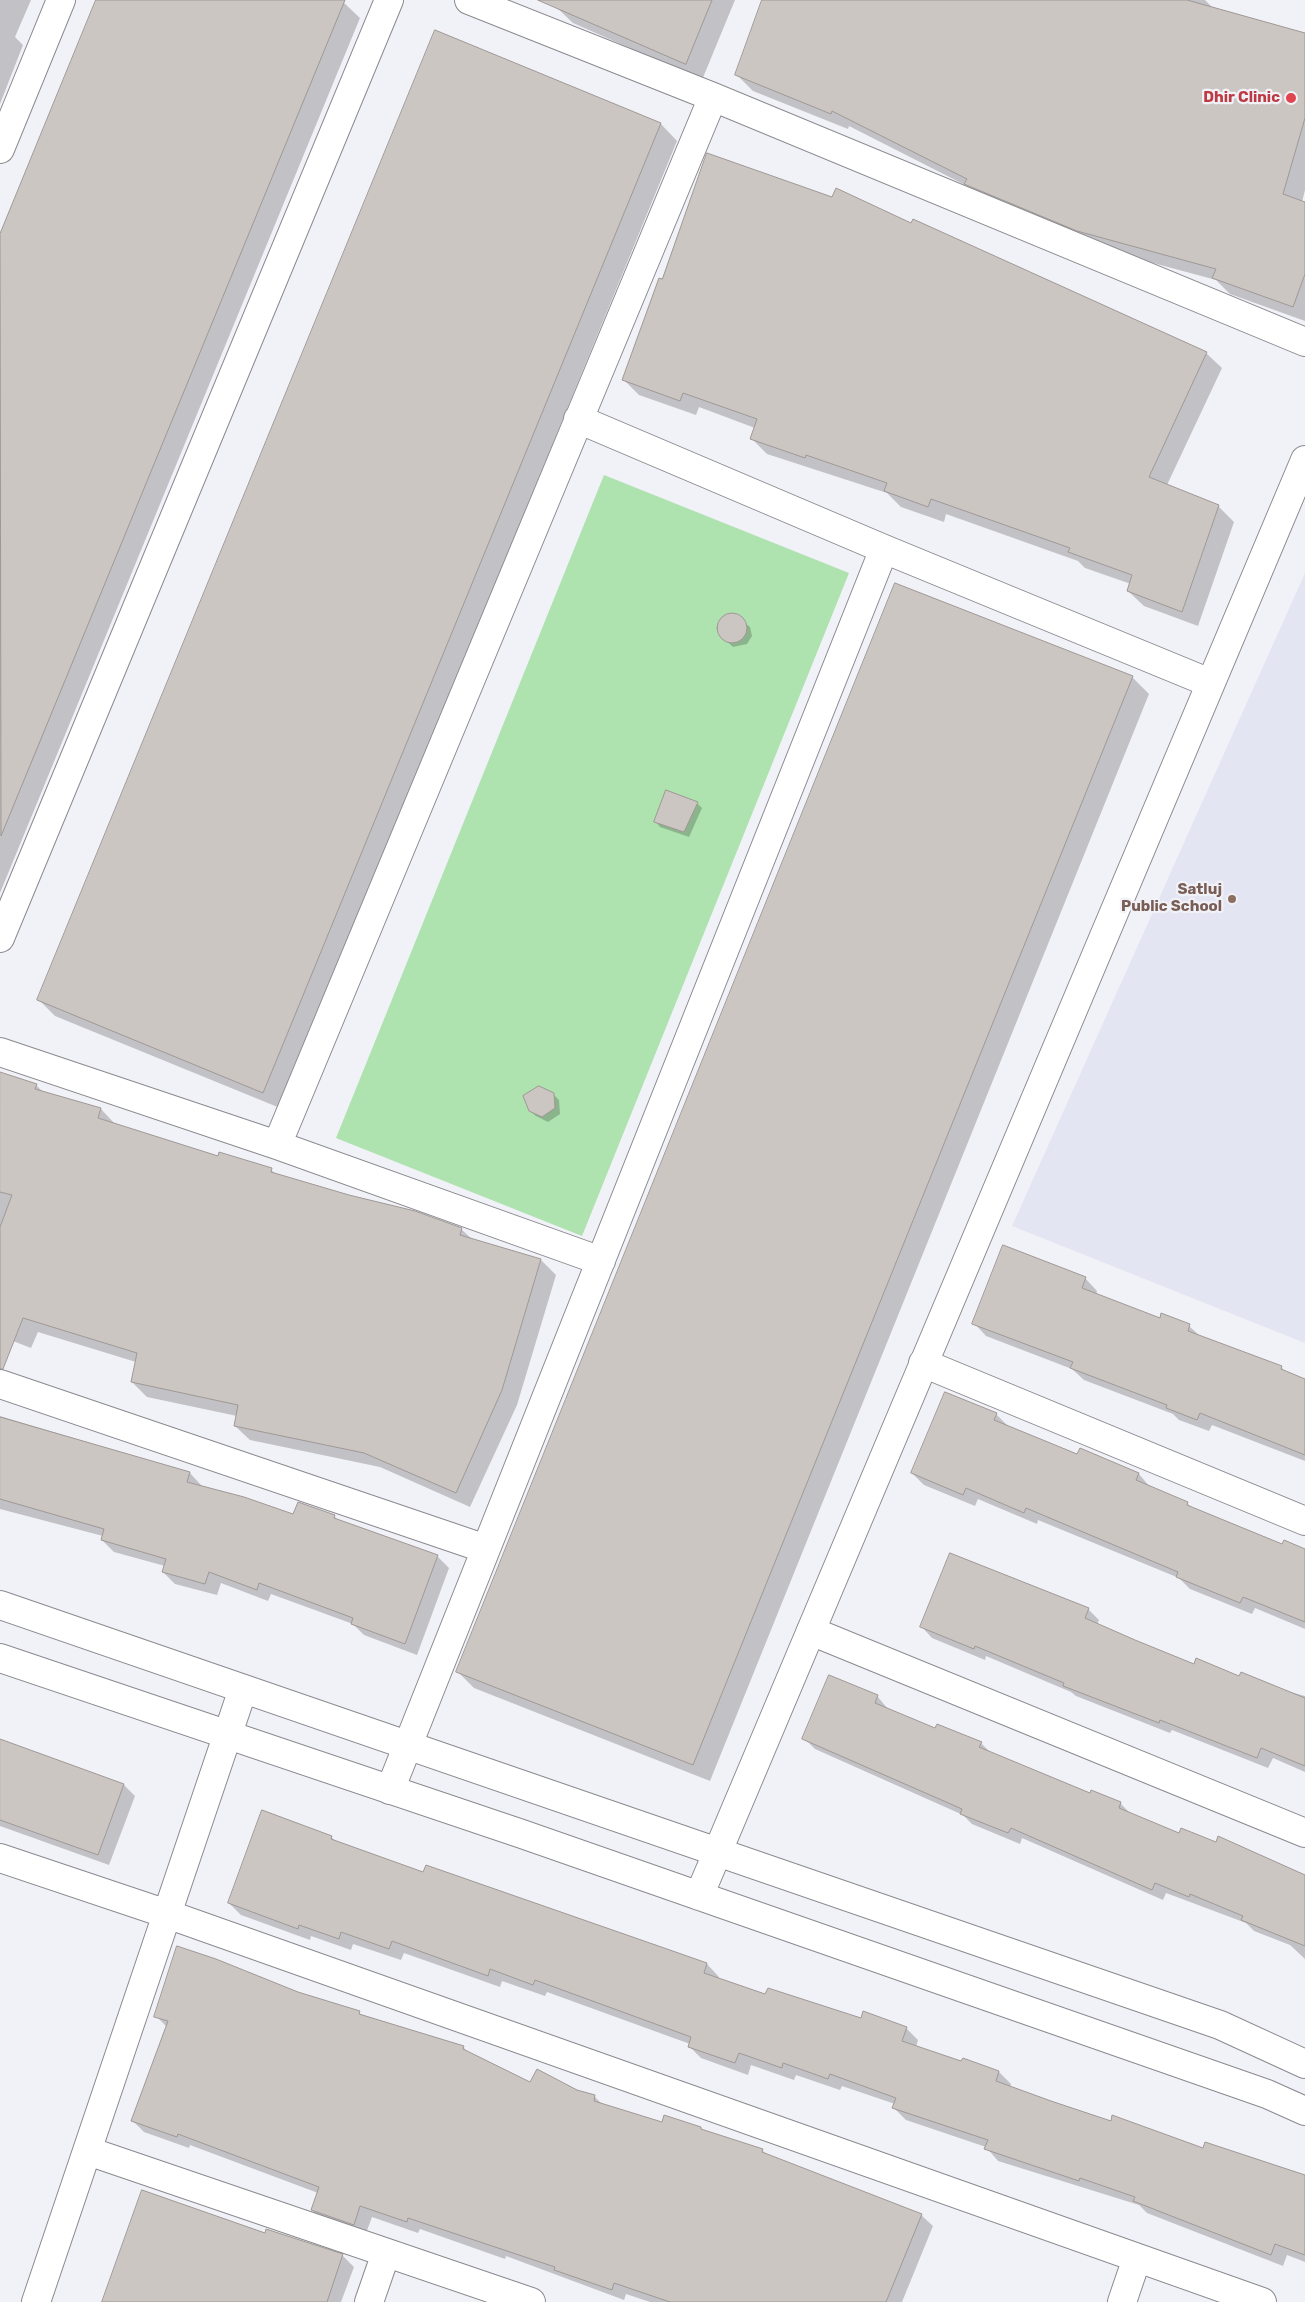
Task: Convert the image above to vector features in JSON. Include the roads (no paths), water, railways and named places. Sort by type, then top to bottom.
[{"type":"street","points":[[0,150],[61,0]]},
{"type":"street","points":[[0,938],[388,0]]},
{"type":"street","points":[[469,0],[713,97],[1305,342]]},
{"type":"street","points":[[277,1145],[713,97]]},
{"type":"street","points":[[578,419],[884,549],[1210,683]]},
{"type":"street","points":[[699,1896],[1305,460]]},
{"type":"street","points":[[390,1790],[884,549]]},
{"type":"street","points":[[0,1052],[277,1145],[600,1260]]},
{"type":"street","points":[[923,1363],[1305,1521]]},
{"type":"street","points":[[0,1384],[486,1549]]},
{"type":"street","points":[[0,1605],[1220,2025],[1305,2064]]},
{"type":"street","points":[[811,1631],[1305,1833]]},
{"type":"street","points":[[0,1658],[699,1896],[1267,2094],[1305,2111]]},
{"type":"street","points":[[36,2302],[243,1689]]},
{"type":"street","points":[[0,1858],[167,1914],[1262,2302]]},
{"type":"street","points":[[88,2151],[531,2302]]},
{"type":"street","points":[[369,2302],[386,2253]]},
{"type":"street","points":[[1122,2302],[1137,2258]]},
{"type":"place","name":"Dhir Clinic","points":[[1291,98]]},
{"type":"place","name":"Satluj Public School","points":[[1232,899]]}]
